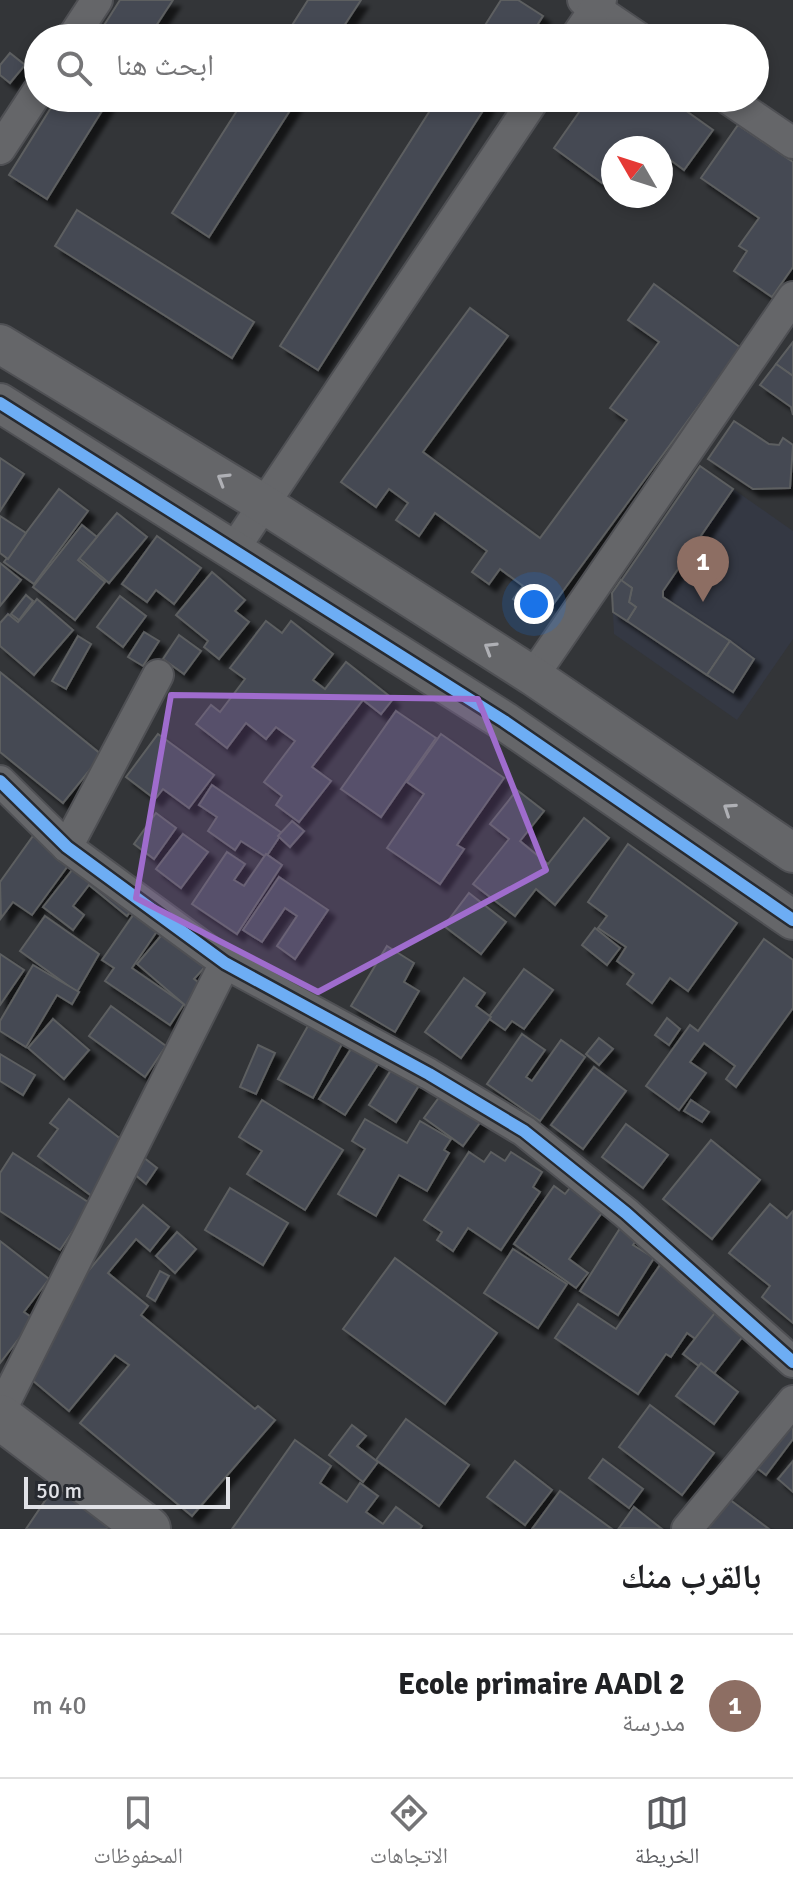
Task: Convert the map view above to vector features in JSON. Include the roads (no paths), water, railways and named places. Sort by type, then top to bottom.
[{"type":"main road","points":[[0,1415],[148,1529]]},
{"type":"street","points":[[81,24],[97,0]]},
{"type":"street","points":[[582,24],[593,3],[621,24]]},
{"type":"street","points":[[0,149],[24,112]]},
{"type":"street","points":[[232,552],[526,112]]},
{"type":"street","points":[[748,112],[793,143]]},
{"type":"street","points":[[533,676],[793,297]]},
{"type":"street","points":[[0,344],[262,503],[533,676],[793,853]]},
{"type":"street","points":[[0,403],[504,721],[793,920]]},
{"type":"street","points":[[67,847],[158,675]]},
{"type":"street","points":[[0,781],[67,847],[225,963],[429,1074],[524,1131],[626,1213],[793,1362]]},
{"type":"street","points":[[0,1415],[225,963]]},
{"type":"street","points":[[687,1529],[793,1401]]},
{"type":"place","name":"Ecole primaire AADl 2","points":[[703,602]]}]
